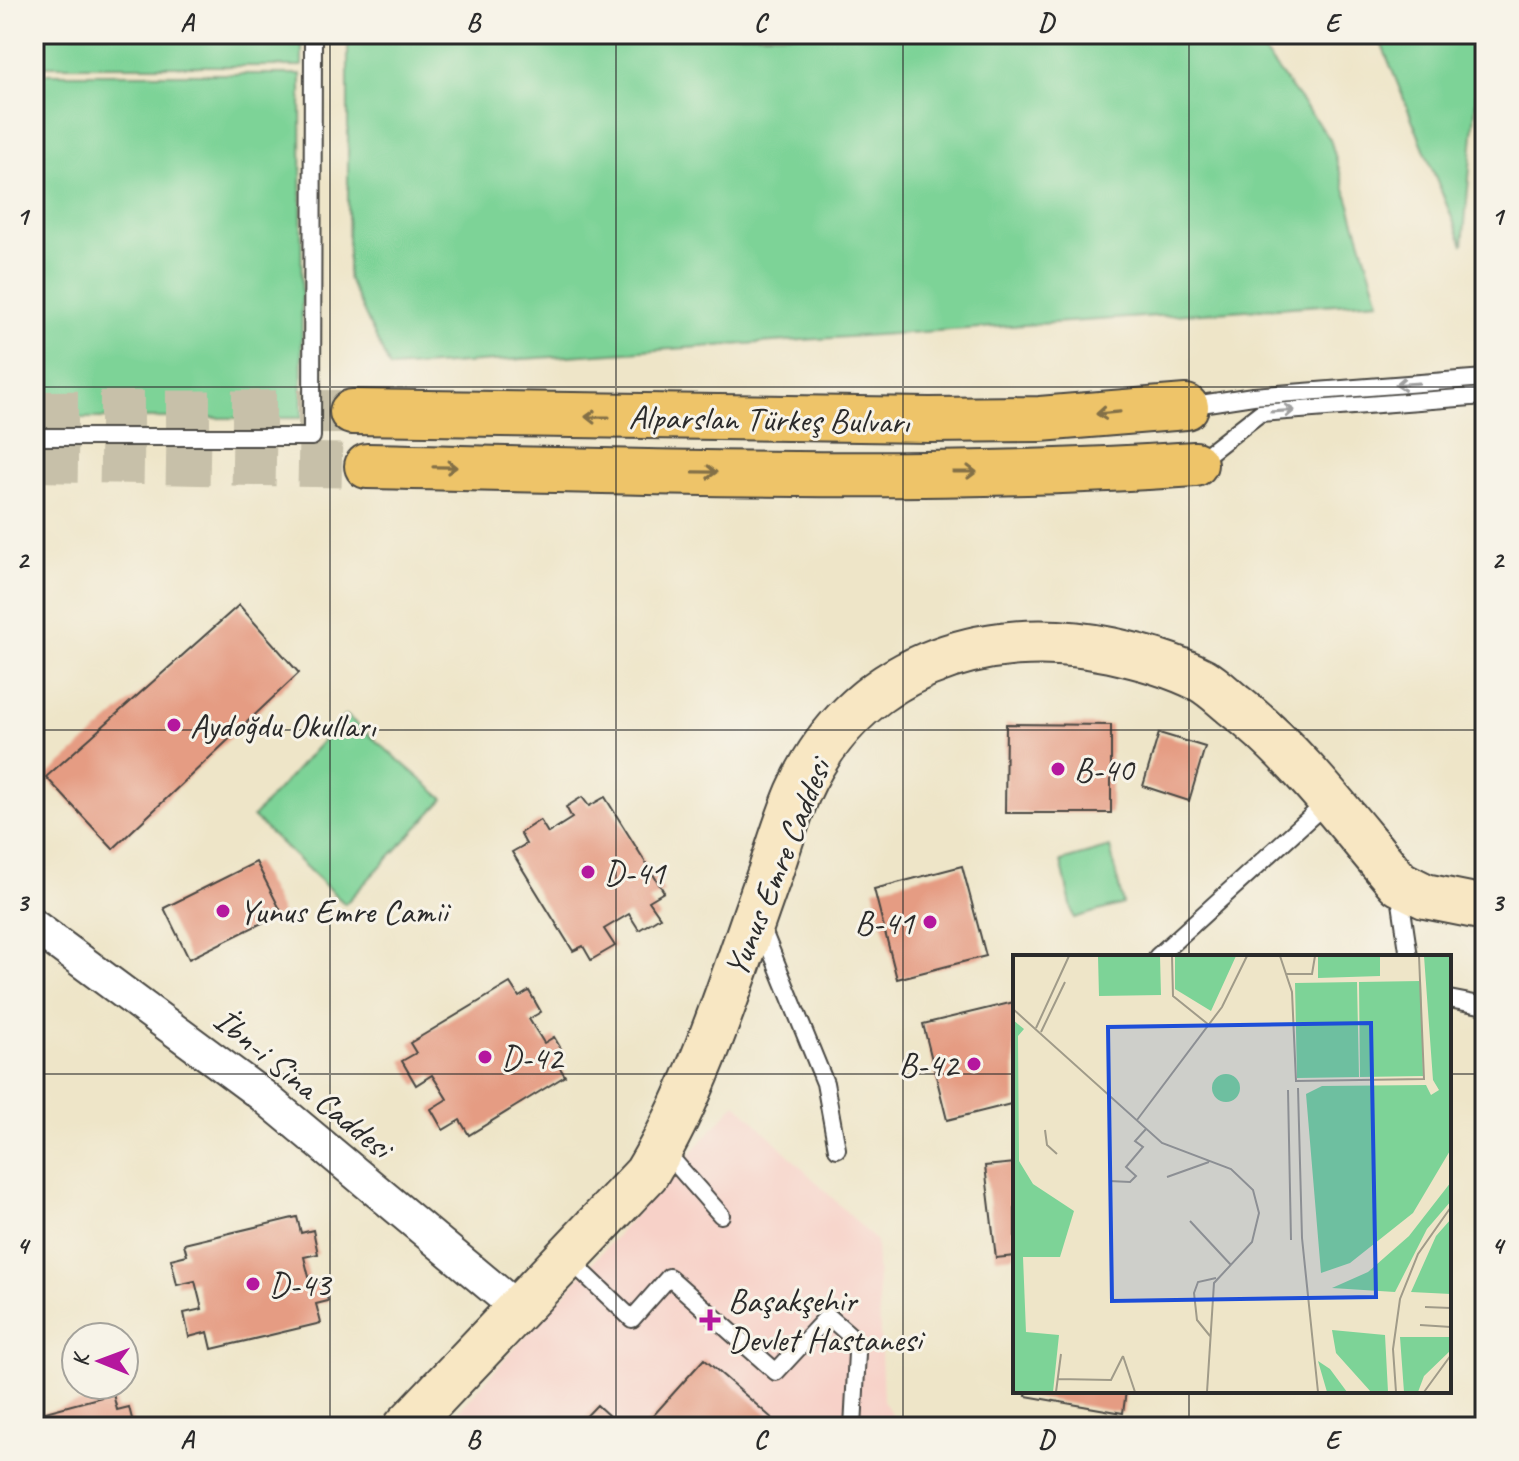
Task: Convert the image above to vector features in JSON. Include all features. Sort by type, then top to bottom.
[{"type":"main road","name":"Alparslan Türkeş Bulvarı","points":[[352,412],[930,420],[1040,419],[1186,407]]},
{"type":"main road","name":"Alparslan Türkeş Bulvarı","points":[[367,466],[846,473],[1006,472],[1195,464]]},
{"type":"street","name":"Yunus Emre Caddesi","points":[[406,1427],[646,1174],[674,1127],[698,1073],[799,792],[828,740],[867,700],[913,669],[956,653],[1001,643],[1042,641],[1093,646],[1151,658],[1203,681],[1265,729],[1399,883],[1425,896],[1485,908]]},
{"type":"street","name":"İbn-i Sina Caddesi","points":[[34,926],[262,1095],[517,1308]]},
{"type":"lane","points":[[34,437],[312,437],[313,34]]},
{"type":"lane","points":[[1186,407],[1253,396],[1485,378]]},
{"type":"lane","points":[[1195,464],[1260,413],[1485,396]]},
{"type":"lane","points":[[1159,955],[1329,800]]},
{"type":"lane","points":[[1399,883],[1409,955]]},
{"type":"lane","points":[[756,913],[825,1083],[837,1149]]},
{"type":"lane","points":[[1451,999],[1485,1006]]},
{"type":"lane","points":[[662,1148],[721,1215]]},
{"type":"lane","points":[[567,1258],[632,1319],[669,1277],[776,1372],[828,1316],[852,1337],[857,1353],[853,1427]]},
{"type":"shaded area","name":"Başakşehir Devlet Hastanesi","points":[[736,1103],[876,1241],[883,1400],[899,1427],[444,1427]]},
{"type":"green space","points":[[34,34],[302,34],[302,66],[34,66]]},
{"type":"green space","points":[[348,34],[1250,34],[1330,139],[1379,301],[390,368],[348,278]]},
{"type":"green space","points":[[1374,34],[1482,34],[1463,245],[1380,40]]},
{"type":"green space","points":[[34,74],[301,74],[302,418],[34,418]]},
{"type":"green space","points":[[346,715],[444,799],[345,904],[253,817]]},
{"type":"green space","points":[[1110,847],[1123,904],[1074,918],[1061,861]]},
{"type":"building","name":"Aydoğdu Okulları","points":[[239,605],[299,673],[113,849],[46,777]]},
{"type":"building","name":"B-40","points":[[1006,724],[1111,725],[1111,813],[1005,813]]},
{"type":"building","points":[[1159,733],[1205,747],[1189,801],[1143,786]]},
{"type":"building","name":"D-41","points":[[582,797],[589,806],[605,797],[664,892],[649,901],[660,917],[639,930],[629,914],[604,929],[615,946],[591,960],[583,946],[573,951],[512,852],[526,844],[520,833],[540,820],[548,833],[572,818],[566,807]]},
{"type":"building","name":"Yunus Emre Camii","points":[[256,862],[282,913],[189,959],[164,908]]},
{"type":"building","name":"B-41","points":[[962,866],[986,956],[897,979],[874,889]]},
{"type":"building","name":"D-42","points":[[510,983],[519,997],[529,991],[541,1012],[529,1019],[544,1043],[554,1037],[564,1054],[555,1060],[565,1076],[469,1135],[460,1120],[443,1130],[431,1109],[447,1099],[432,1075],[416,1085],[402,1061],[416,1053],[410,1043]]},
{"type":"building","name":"B-42","points":[[1013,1002],[1013,1104],[947,1120],[923,1024]]},
{"type":"building","points":[[1013,1163],[1013,1256],[996,1258],[985,1166]]},
{"type":"building","name":"D-43","points":[[297,1217],[301,1233],[313,1230],[318,1254],[304,1257],[311,1285],[323,1282],[328,1301],[316,1304],[321,1323],[212,1349],[208,1332],[189,1337],[184,1313],[202,1309],[195,1281],[177,1285],[171,1259],[187,1255],[184,1244]]},
{"type":"building","name":"Başakşehir Devlet Hastanesi","points":[[704,1359],[782,1427],[643,1427]]},
{"type":"building","points":[[1027,1393],[1126,1393],[1123,1413],[1026,1396]]},
{"type":"building","points":[[87,1401],[115,1401],[117,1410],[129,1407],[134,1427],[34,1427],[34,1415]]},
{"type":"building","points":[[597,1405],[621,1427],[576,1427]]},
{"type":"tunnel","points":[[34,413],[352,412]]},
{"type":"tunnel","points":[[34,460],[367,466]]},
{"type":"place","name":"Aydoğdu Okulları","points":[[174,725]]},
{"type":"place","name":"B-40","points":[[1058,769]]},
{"type":"place","name":"D-41","points":[[588,872]]},
{"type":"place","name":"Yunus Emre Camii","points":[[223,911]]},
{"type":"place","name":"B-41","points":[[930,922]]},
{"type":"place","name":"D-42","points":[[485,1057]]},
{"type":"place","name":"B-42","points":[[974,1064]]},
{"type":"place","name":"D-43","points":[[253,1284]]},
{"type":"place","name":"Başakşehir Devlet Hastanesi","points":[[710,1320]]}]
